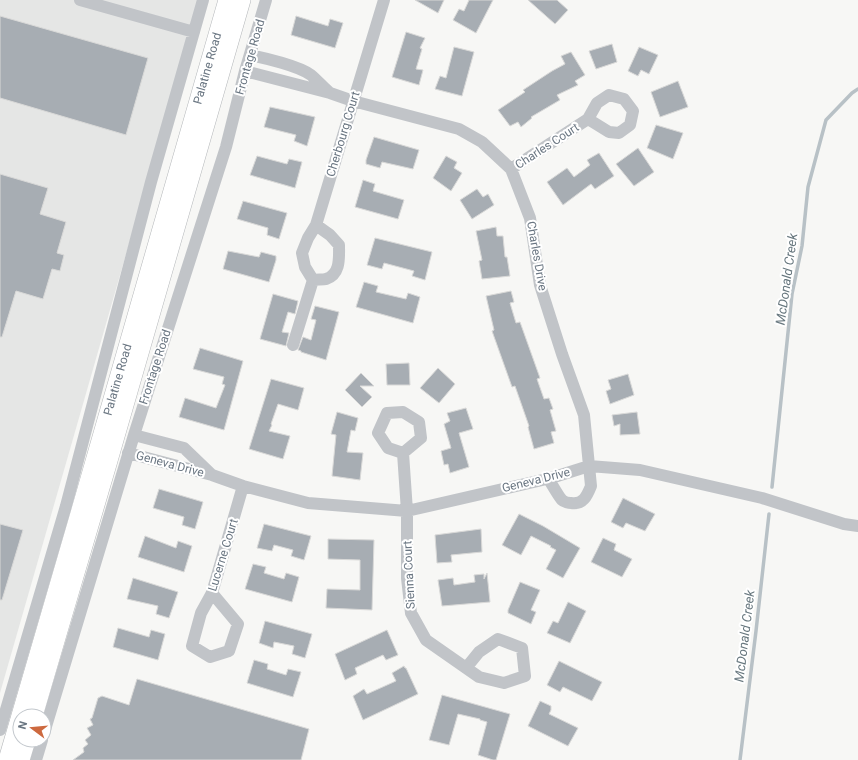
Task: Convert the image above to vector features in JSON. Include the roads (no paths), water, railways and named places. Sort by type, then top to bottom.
[{"type":"highway","name":"Palatine Road","points":[[7,760],[227,0]]},
{"type":"highway","name":"Palatine Road","points":[[36,708],[242,0]]},
{"type":"highway","points":[[21,760],[25,748]]},
{"type":"street","points":[[80,0],[194,32]]},
{"type":"street","points":[[0,730],[66,506],[151,182],[203,0]]},
{"type":"street","name":"Frontage Road","points":[[52,708],[128,453],[226,147],[245,71],[266,0]]},
{"type":"street","name":"Cherbourg Court","points":[[313,280],[305,267],[302,253],[308,238],[316,225],[384,0]]},
{"type":"street","name":"Charles Drive","points":[[250,54],[295,67],[310,74],[330,93]]},
{"type":"street","name":"Charles Drive","points":[[245,71],[459,129],[482,142],[511,169],[530,218],[540,285],[562,354],[584,415],[591,486],[583,501],[569,503],[562,500],[548,478]]},
{"type":"street","name":"Charles Court","points":[[511,169],[588,119],[597,103],[610,95],[624,99],[633,111],[630,125],[619,133],[609,132],[588,119]]},
{"type":"street","points":[[293,345],[313,280],[327,279],[335,272],[338,266],[339,244],[330,234],[316,225]]},
{"type":"street","name":"Geneva Drive","points":[[134,435],[184,448],[212,475]]},
{"type":"street","name":"Geneva Drive","points":[[128,453],[212,475],[243,486],[308,502],[407,511],[548,478],[589,466],[640,470],[762,498],[844,524],[858,526]]},
{"type":"street","name":"Sienna Court","points":[[403,453],[407,511],[407,578],[410,613],[426,640],[466,668],[479,677],[504,683],[525,676],[522,648],[498,639],[479,652],[466,668]]},
{"type":"street","name":"Lucerne Court","points":[[212,593],[238,624],[229,651],[210,657],[192,646],[201,613],[212,593],[243,486]]},
{"type":"street","points":[[36,760],[40,748]]},
{"type":"waterway","name":"McDonald Creek","points":[[772,487],[792,294],[802,246],[808,187],[826,120],[852,93],[858,89]]},
{"type":"waterway","name":"McDonald Creek","points":[[740,760],[769,514]]}]
